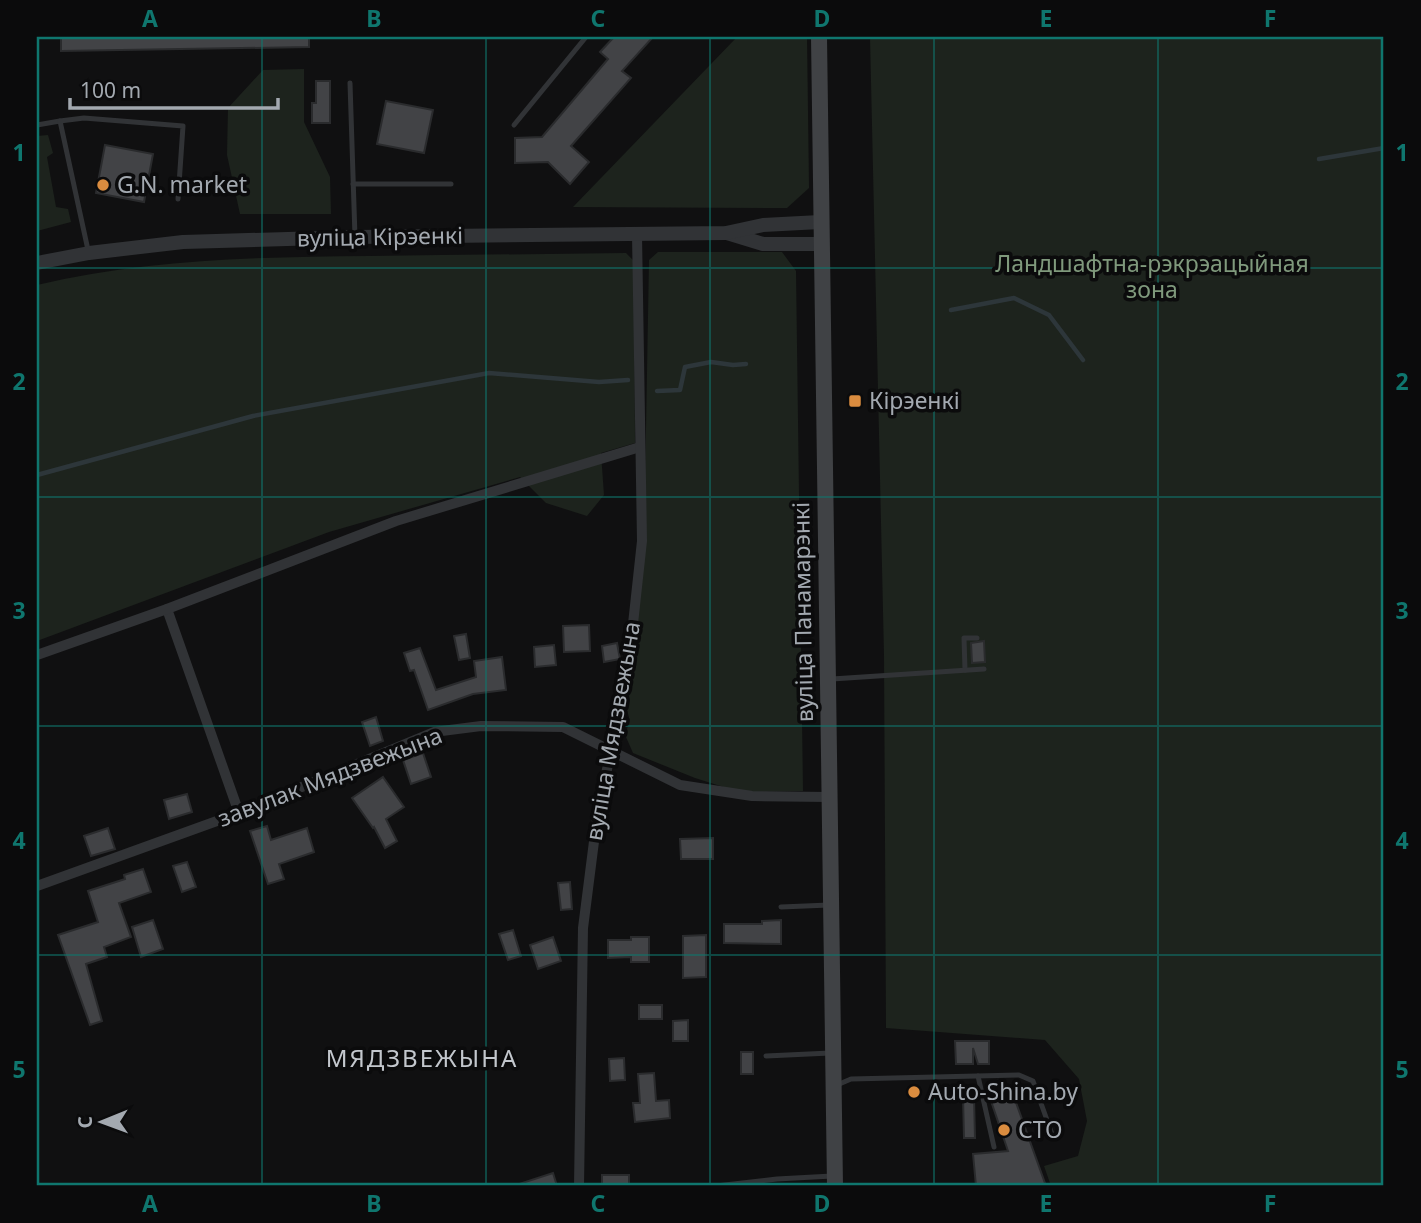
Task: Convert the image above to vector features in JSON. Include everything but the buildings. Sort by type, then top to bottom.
[{"type":"main road","name":"вуліца Панамарэнкі","points":[[819,37],[835,1181]]},
{"type":"street","name":"вуліца Кірэенкі","points":[[37,263],[89,253],[183,242],[355,237],[726,233],[763,225],[820,222]]},
{"type":"street","name":"вуліца Кірэенкі","points":[[726,233],[763,244],[820,244]]},
{"type":"street","name":"вуліца Мядзвежына","points":[[579,1186],[583,928],[598,810],[627,679],[642,541],[637,234]]},
{"type":"street","points":[[37,655],[167,609],[396,521],[640,447]]},
{"type":"street","points":[[167,609],[239,813]]},
{"type":"street","name":"завулак Мядзвежына","points":[[37,886],[239,813],[435,732],[481,726],[563,727],[680,785],[752,796],[829,797]]},
{"type":"lane","points":[[513,125],[586,37]]},
{"type":"lane","points":[[350,83],[355,237]]},
{"type":"lane","points":[[37,125],[84,118],[183,127],[178,198]]},
{"type":"lane","points":[[60,121],[89,253]]},
{"type":"lane","points":[[353,184],[451,184]]},
{"type":"lane","points":[[965,670],[964,638],[977,638]]},
{"type":"lane","points":[[828,679],[984,669]]},
{"type":"lane","points":[[781,907],[832,905]]},
{"type":"lane","points":[[766,1056],[834,1052]]},
{"type":"lane","points":[[834,1086],[851,1079],[1019,1074],[1033,1080],[1052,1134]]},
{"type":"lane","points":[[978,1076],[994,1147]]},
{"type":"lane","points":[[716,1186],[777,1179],[835,1181]]},
{"type":"green space","points":[[737,37],[807,37],[809,188],[787,208],[573,207]]},
{"type":"green space","name":"Ландшафтна-рэкрэацыйная зона","points":[[870,37],[1384,37],[1384,1186],[1051,1186],[1044,1166],[1078,1156],[1087,1121],[1079,1079],[1045,1040],[886,1028],[884,655]]},
{"type":"green space","points":[[304,69],[304,122],[330,177],[331,214],[240,214],[227,155],[228,108],[263,70]]},
{"type":"green space","points":[[48,135],[53,153],[47,157],[56,207],[68,209],[71,222],[37,231],[37,136]]},
{"type":"green space","points":[[658,252],[782,252],[796,271],[803,791],[749,792],[730,789],[633,753],[626,737],[629,717],[625,704],[644,541],[649,260]]},
{"type":"green space","points":[[626,253],[634,261],[635,443],[601,453],[604,495],[587,516],[546,503],[520,477],[329,532],[37,641],[37,285],[78,276],[203,261],[328,256]]},
{"type":"waterway","points":[[1319,159],[1384,148]]},
{"type":"waterway","points":[[951,310],[1014,298],[1049,315],[1083,360]]},
{"type":"waterway","points":[[657,391],[680,390],[685,367],[711,362],[746,364]]},
{"type":"waterway","points":[[37,475],[253,416],[489,373],[599,382],[628,380]]},
{"type":"place","name":"G.N. market","points":[[103,185]]},
{"type":"place","name":"Кірэенкі","points":[[855,401]]},
{"type":"place","name":"Auto-Shina.by","points":[[914,1092]]},
{"type":"place","name":"СТО","points":[[1004,1130]]},
{"type":"district","name":"МЯДЗВЕЖЫНА","points":[[422,1059]]}]
